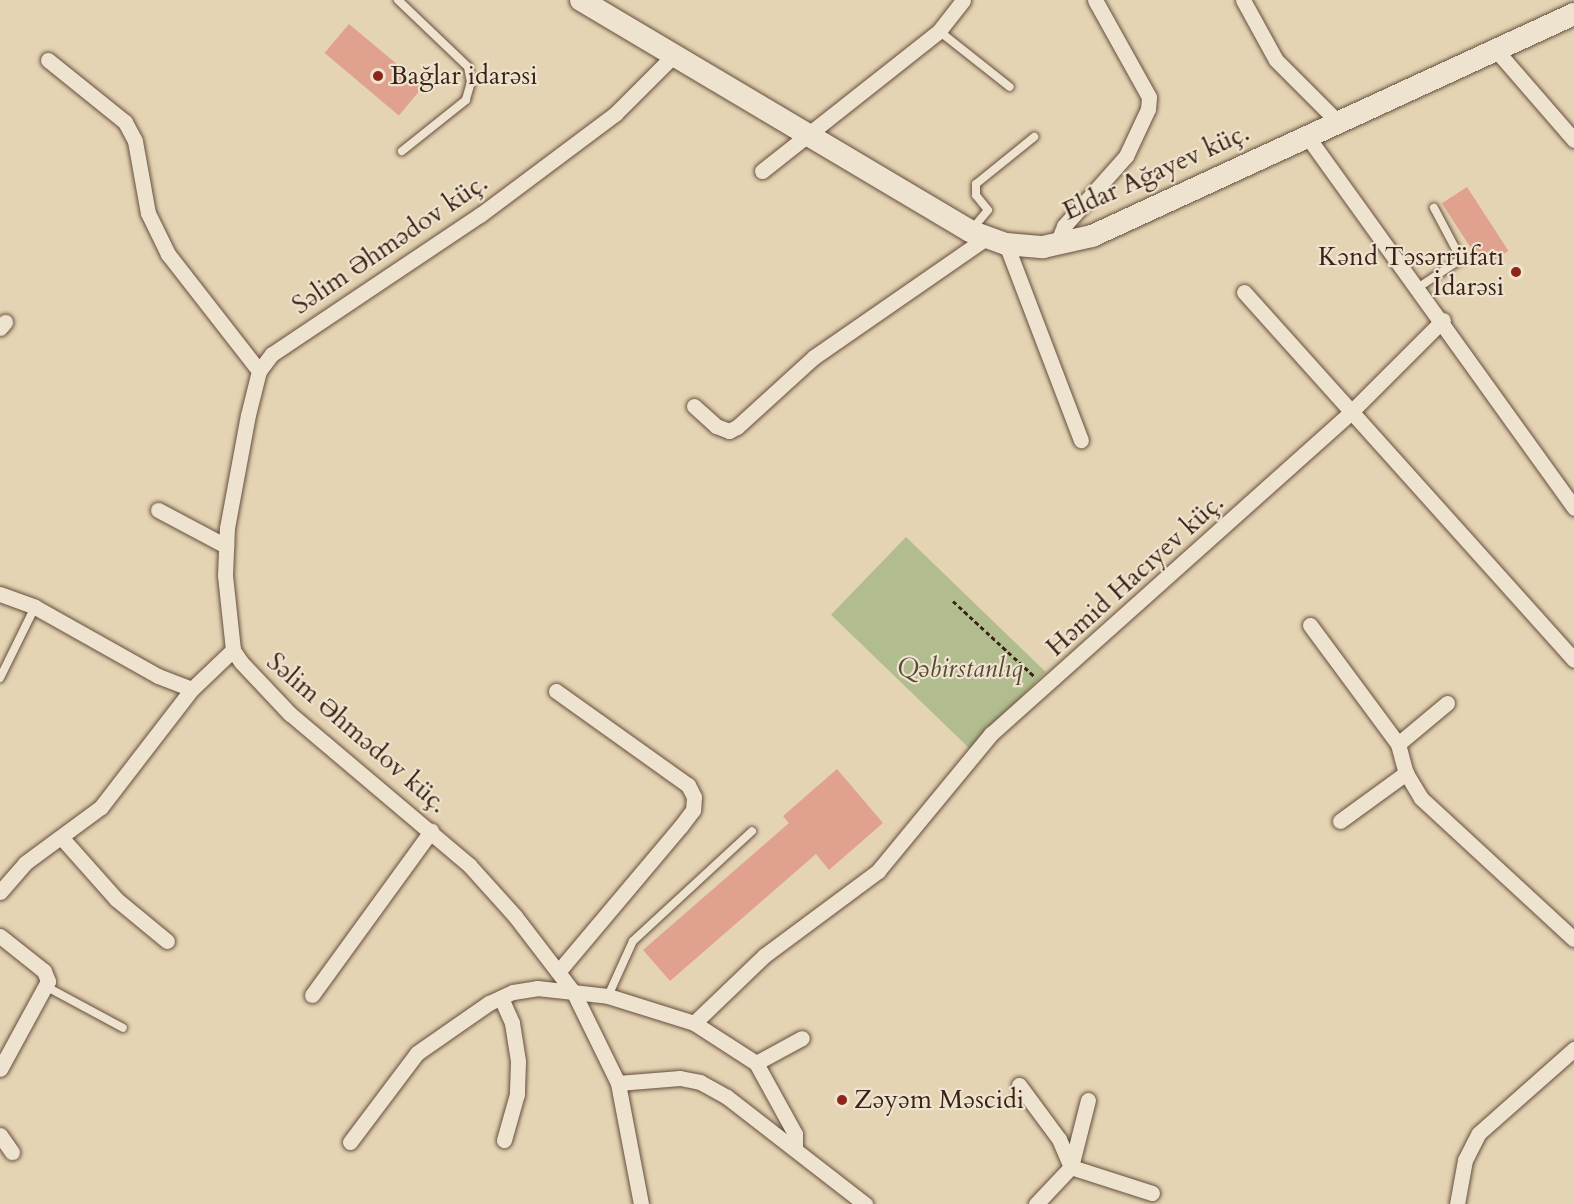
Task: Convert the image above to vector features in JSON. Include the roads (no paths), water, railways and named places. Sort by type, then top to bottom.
[{"type":"main road","name":"Eldar Ağayev küç.","points":[[581,0],[987,238],[1056,246],[1092,236],[1306,136],[1572,18]]},
{"type":"street","points":[[762,171],[939,31],[963,0]]},
{"type":"street","points":[[1056,246],[1064,226],[1126,156],[1148,109],[1149,97],[1095,0]]},
{"type":"street","points":[[1243,0],[1276,60],[1338,122]]},
{"type":"street","points":[[1496,50],[1574,140]]},
{"type":"street","name":"Səlim Əhmədov küç.","points":[[641,1204],[618,1083],[574,993],[496,893],[431,831],[290,714],[233,650],[226,546],[259,371],[296,337],[396,274],[615,114],[675,54]]},
{"type":"street","points":[[48,60],[125,122],[135,141],[148,213],[168,254],[259,371]]},
{"type":"street","points":[[1306,136],[1443,320],[1574,508]]},
{"type":"street","points":[[694,406],[716,426],[729,431],[737,427],[814,357],[987,238],[1081,440]]},
{"type":"street","points":[[1244,292],[1574,660]]},
{"type":"street","name":"Həmid Hacıyev küç.","points":[[694,1023],[765,955],[878,871],[959,768],[1351,412],[1443,320]]},
{"type":"street","points":[[158,510],[226,546]]},
{"type":"street","points":[[0,594],[35,607],[158,676],[192,689]]},
{"type":"street","points":[[1310,625],[1398,744],[1406,773],[1438,817],[1574,939]]},
{"type":"street","points":[[0,892],[25,863],[101,807],[192,689],[233,650]]},
{"type":"street","points":[[556,691],[688,785],[694,797],[693,810],[680,827],[558,972]]},
{"type":"street","points":[[1398,744],[1447,703]]},
{"type":"street","points":[[1341,821],[1406,773]]},
{"type":"street","points":[[312,995],[431,831]]},
{"type":"street","points":[[61,837],[116,899],[166,941]]},
{"type":"street","points":[[0,936],[44,971],[47,987],[0,1069]]},
{"type":"street","points":[[350,1142],[417,1053],[501,998],[537,988],[608,996],[694,1023],[756,1063],[795,1134],[795,1149]]},
{"type":"street","points":[[501,998],[512,1023],[518,1062],[517,1094],[504,1140]]},
{"type":"street","points":[[756,1063],[802,1038]]},
{"type":"street","points":[[1457,1204],[1465,1160],[1479,1133],[1574,1049]]},
{"type":"street","points":[[618,1083],[680,1078],[700,1082],[727,1097],[865,1204]]},
{"type":"street","points":[[1019,1085],[1059,1139],[1071,1167],[1152,1192]]},
{"type":"street","points":[[1036,1204],[1071,1167],[1088,1100]]},
{"type":"street","points":[[0,1135],[12,1152]]},
{"type":"lane","points":[[398,0],[468,68],[471,82],[466,100],[402,151]]},
{"type":"lane","points":[[939,31],[1010,87]]},
{"type":"lane","points":[[987,238],[988,210],[976,195],[976,184],[1034,137]]},
{"type":"lane","points":[[1419,287],[1461,259],[1434,208]]},
{"type":"lane","points":[[0,678],[35,607]]},
{"type":"lane","points":[[608,996],[633,941],[752,831]]},
{"type":"lane","points":[[47,987],[123,1028]]},
{"type":"place","name":"Bağlar idarəsi","points":[[378,76]]},
{"type":"place","name":"Kənd Təsərrüfatı İdarəsi","points":[[1516,272]]},
{"type":"place","name":"Zəyəm Məscidi","points":[[842,1100]]},
{"type":"park label","name":"Qəbirstanlıq","points":[[960,669]]}]
